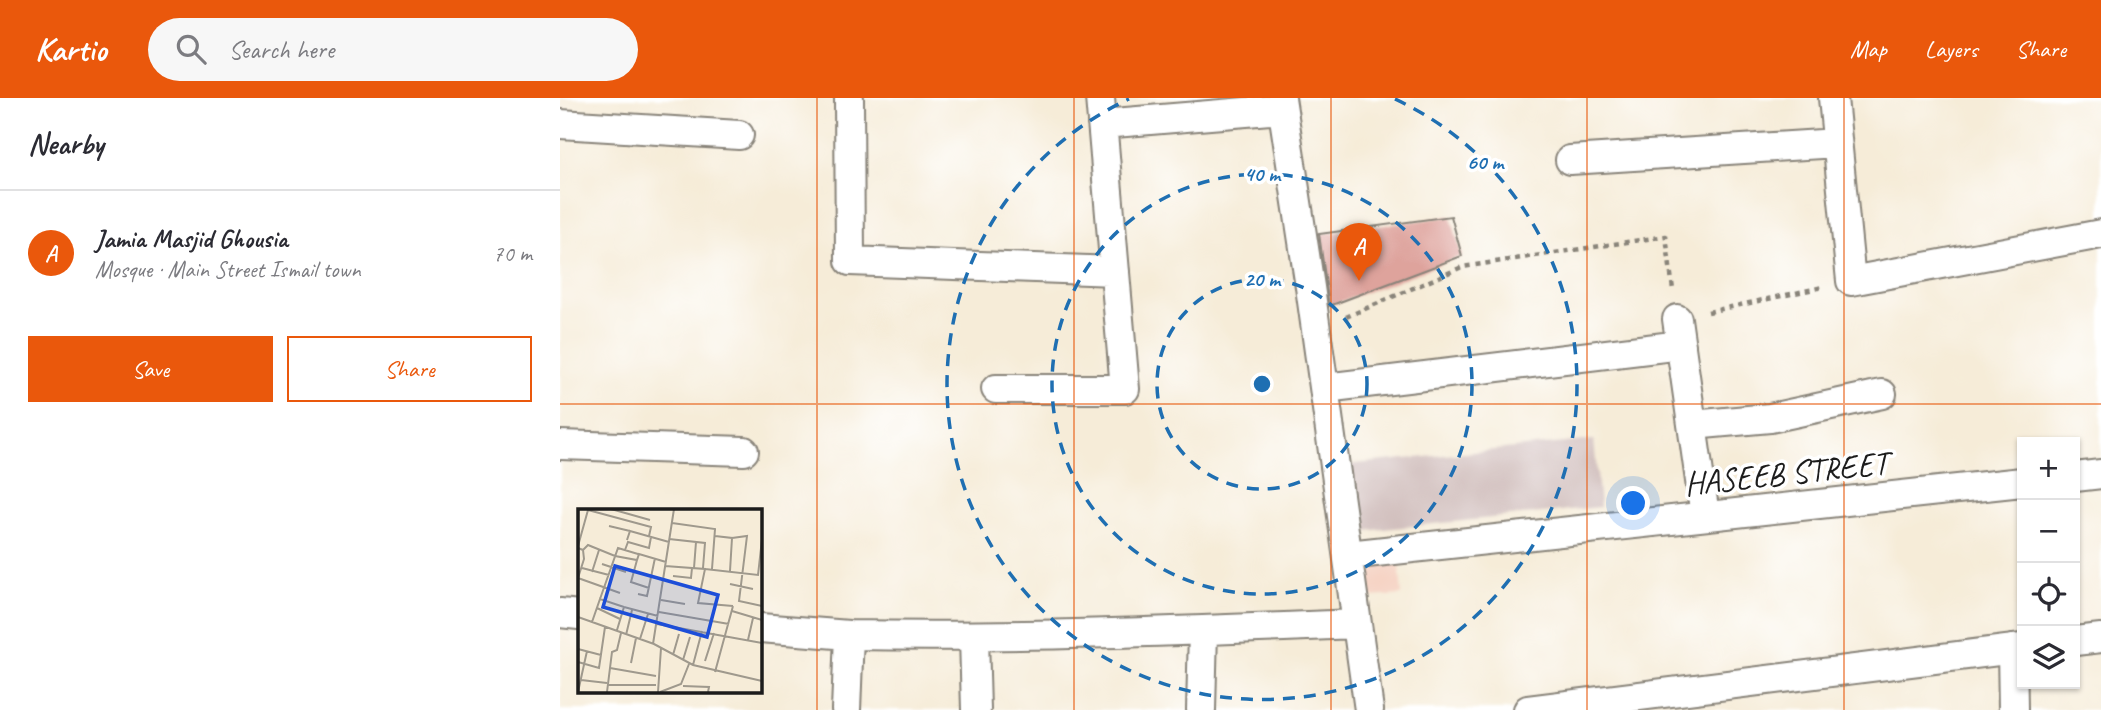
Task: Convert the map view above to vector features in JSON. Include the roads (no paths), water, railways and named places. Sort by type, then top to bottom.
[{"type":"street","points":[[849,98],[850,261],[1115,271]]},
{"type":"street","points":[[1833,98],[1851,281],[2101,234]]},
{"type":"street","points":[[996,390],[1125,389],[1101,111],[1282,104],[1317,330],[1369,710]]},
{"type":"street","points":[[560,124],[739,135]]},
{"type":"street","points":[[1570,160],[1837,143]]},
{"type":"street","points":[[1325,388],[1679,332],[1705,516]]},
{"type":"street","points":[[1692,425],[1770,418],[1882,394]]},
{"type":"street","points":[[560,446],[744,451]]},
{"type":"street","points":[[2080,476],[2101,474]]},
{"type":"street","name":"HASEEB STREET","points":[[1348,555],[2017,483]]},
{"type":"street","points":[[560,613],[578,615]]},
{"type":"street","points":[[761,628],[849,635],[974,637],[1357,624]]},
{"type":"street","points":[[1201,710],[1203,631]]},
{"type":"street","points":[[846,710],[849,635]]},
{"type":"street","points":[[974,637],[976,710]]},
{"type":"street","points":[[2080,640],[2101,638]]},
{"type":"street","points":[[1528,710],[2017,648],[2013,710]]},
{"type":"place","name":"Jamia Masjid Ghousia","points":[[1359,281]]}]
